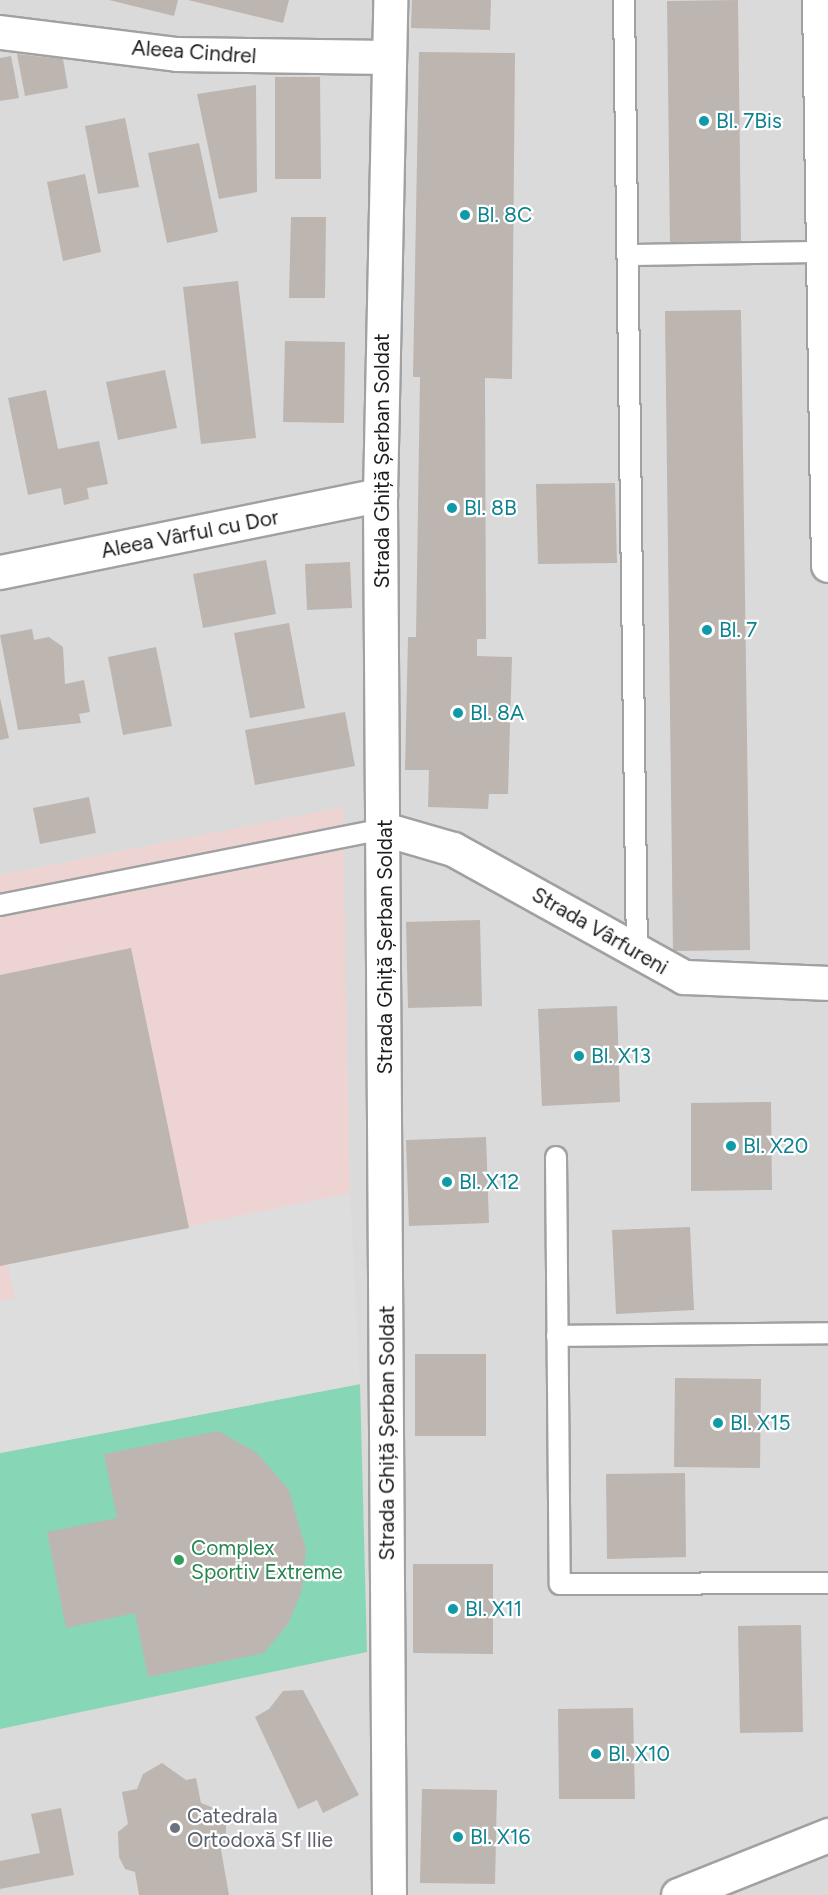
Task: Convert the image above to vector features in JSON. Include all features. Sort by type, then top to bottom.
[{"type":"street","name":"Strada Ghiță Șerban Soldat","points":[[389,1895],[384,829],[380,495],[390,0]]},
{"type":"street","points":[[819,0],[824,103],[823,252],[828,565]]},
{"type":"street","name":"Aleea Cindrel","points":[[0,32],[177,54],[388,57]]},
{"type":"street","name":"Aleea Vârful cu Dor","points":[[0,572],[380,495]]},
{"type":"street","name":"Strada Vârfureni","points":[[384,829],[453,849],[684,978],[706,982],[828,983]]},
{"type":"street","points":[[678,1895],[828,1835]]},
{"type":"lane","points":[[624,0],[637,953]]},
{"type":"lane","points":[[628,255],[823,252]]},
{"type":"lane","points":[[0,904],[384,829]]},
{"type":"lane","points":[[556,1157],[560,1584],[828,1583]]},
{"type":"lane","points":[[557,1336],[828,1333]]},
{"type":"shaded area","points":[[0,0],[828,0],[828,1895],[0,1895]]},
{"type":"shaded area","points":[[343,807],[350,1193],[360,1384],[0,1453],[0,875]]},
{"type":"shaded area","points":[[350,1193],[360,1384],[0,1453],[0,1301],[15,1298],[7,1264]]},
{"type":"green space","points":[[360,1384],[367,1652],[0,1729],[0,1453]]},
{"type":"building","points":[[109,0],[178,0],[174,16]]},
{"type":"building","points":[[188,0],[289,0],[283,23]]},
{"type":"building","points":[[412,0],[491,0],[490,30],[411,28]]},
{"type":"building","name":"Bl. 7Bis","points":[[738,0],[741,242],[670,244],[667,1]]},
{"type":"building","points":[[419,52],[515,53],[512,379],[485,378],[486,639],[477,639],[477,656],[512,657],[508,794],[489,794],[488,809],[428,807],[429,770],[405,770],[408,637],[416,637],[420,377],[413,377]]},
{"type":"building","points":[[17,54],[63,59],[68,88],[25,96]]},
{"type":"building","points":[[11,56],[19,98],[0,101],[0,58]]},
{"type":"building","points":[[275,77],[320,77],[321,179],[275,179]]},
{"type":"building","points":[[256,85],[257,192],[219,199],[197,94]]},
{"type":"building","points":[[125,118],[139,187],[98,194],[85,126]]},
{"type":"building","points":[[199,143],[218,232],[167,243],[148,153]]},
{"type":"building","points":[[85,174],[101,252],[63,261],[47,182]]},
{"type":"building","points":[[291,217],[326,217],[325,298],[289,298]]},
{"type":"building","points":[[238,281],[256,438],[201,444],[183,287]]},
{"type":"building","name":"Bl. 7","points":[[741,310],[750,950],[673,951],[665,311]]},
{"type":"building","points":[[285,341],[345,342],[344,423],[283,422]]},
{"type":"building","points":[[165,370],[177,428],[118,440],[106,382]]},
{"type":"building","points":[[46,390],[58,449],[99,441],[108,484],[87,488],[89,499],[64,505],[61,488],[28,495],[8,398]]},
{"type":"building","points":[[615,483],[617,563],[538,564],[536,484]]},
{"type":"building","points":[[266,560],[276,614],[203,628],[193,574]]},
{"type":"building","points":[[350,562],[352,608],[307,610],[305,564]]},
{"type":"building","points":[[289,623],[305,708],[250,718],[234,633]]},
{"type":"building","points":[[32,629],[34,640],[49,637],[63,647],[65,684],[84,680],[90,712],[79,714],[81,723],[18,730],[0,635]]},
{"type":"building","points":[[156,647],[172,726],[123,735],[108,657]]},
{"type":"building","points":[[0,698],[9,738],[0,740]]},
{"type":"building","points":[[345,712],[355,766],[255,785],[245,730]]},
{"type":"building","points":[[89,797],[96,833],[40,844],[33,808]]},
{"type":"building","points":[[480,920],[482,1006],[408,1008],[406,922]]},
{"type":"building","points":[[131,948],[189,1228],[0,1266],[0,975]]},
{"type":"building","name":"Bl. X13","points":[[617,1006],[620,1102],[542,1106],[538,1009]]},
{"type":"building","name":"Bl. X20","points":[[771,1102],[772,1190],[691,1191],[691,1103]]},
{"type":"building","name":"Bl. X12","points":[[486,1137],[489,1223],[409,1226],[406,1140]]},
{"type":"building","points":[[690,1227],[694,1310],[616,1314],[612,1230]]},
{"type":"building","points":[[415,1354],[486,1354],[486,1436],[415,1436]]},
{"type":"building","name":"Bl. X15","points":[[675,1378],[761,1379],[760,1468],[674,1467]]},
{"type":"building","name":"Complex Sportiv Extreme","points":[[218,1431],[256,1452],[289,1490],[306,1550],[302,1590],[288,1624],[264,1653],[148,1677],[135,1613],[66,1628],[47,1532],[117,1518],[104,1454]]},
{"type":"building","points":[[685,1473],[686,1557],[607,1559],[606,1474]]},
{"type":"building","name":"Bl. X11","points":[[413,1564],[493,1564],[493,1654],[413,1653]]},
{"type":"building","points":[[801,1625],[803,1732],[740,1733],[738,1626]]},
{"type":"building","points":[[303,1690],[359,1795],[323,1813],[317,1800],[298,1809],[255,1717],[269,1709],[283,1691]]},
{"type":"building","name":"Bl. X10","points":[[633,1708],[635,1799],[559,1799],[558,1709]]},
{"type":"building","name":"Catedrala Ortodoxă Sf Ilie","points":[[162,1763],[186,1780],[196,1778],[201,1803],[221,1811],[226,1822],[226,1843],[221,1850],[229,1895],[139,1895],[135,1872],[125,1869],[119,1857],[118,1832],[128,1824],[122,1792],[137,1789],[143,1774]]},
{"type":"building","name":"Bl. X16","points":[[422,1789],[497,1790],[495,1884],[420,1883]]},
{"type":"building","points":[[61,1808],[74,1875],[0,1889],[0,1861],[40,1853],[31,1814]]},
{"type":"place","name":"Bl. 7Bis","points":[[704,121]]},
{"type":"place","name":"Bl. 8C","points":[[465,215]]},
{"type":"place","name":"Bl. 8B","points":[[452,508]]},
{"type":"place","name":"Bl. 7","points":[[707,630]]},
{"type":"place","name":"Bl. 8A","points":[[458,713]]},
{"type":"place","name":"Bl. X13","points":[[579,1056]]},
{"type":"place","name":"Bl. X20","points":[[731,1146]]},
{"type":"place","name":"Bl. X12","points":[[447,1182]]},
{"type":"place","name":"Bl. X15","points":[[718,1423]]},
{"type":"place","name":"Complex Sportiv Extreme","points":[[179,1560]]},
{"type":"place","name":"Bl. X11","points":[[453,1609]]},
{"type":"place","name":"Bl. X10","points":[[596,1754]]},
{"type":"place","name":"Catedrala Ortodoxă Sf Ilie","points":[[175,1828]]},
{"type":"place","name":"Bl. X16","points":[[458,1837]]}]
